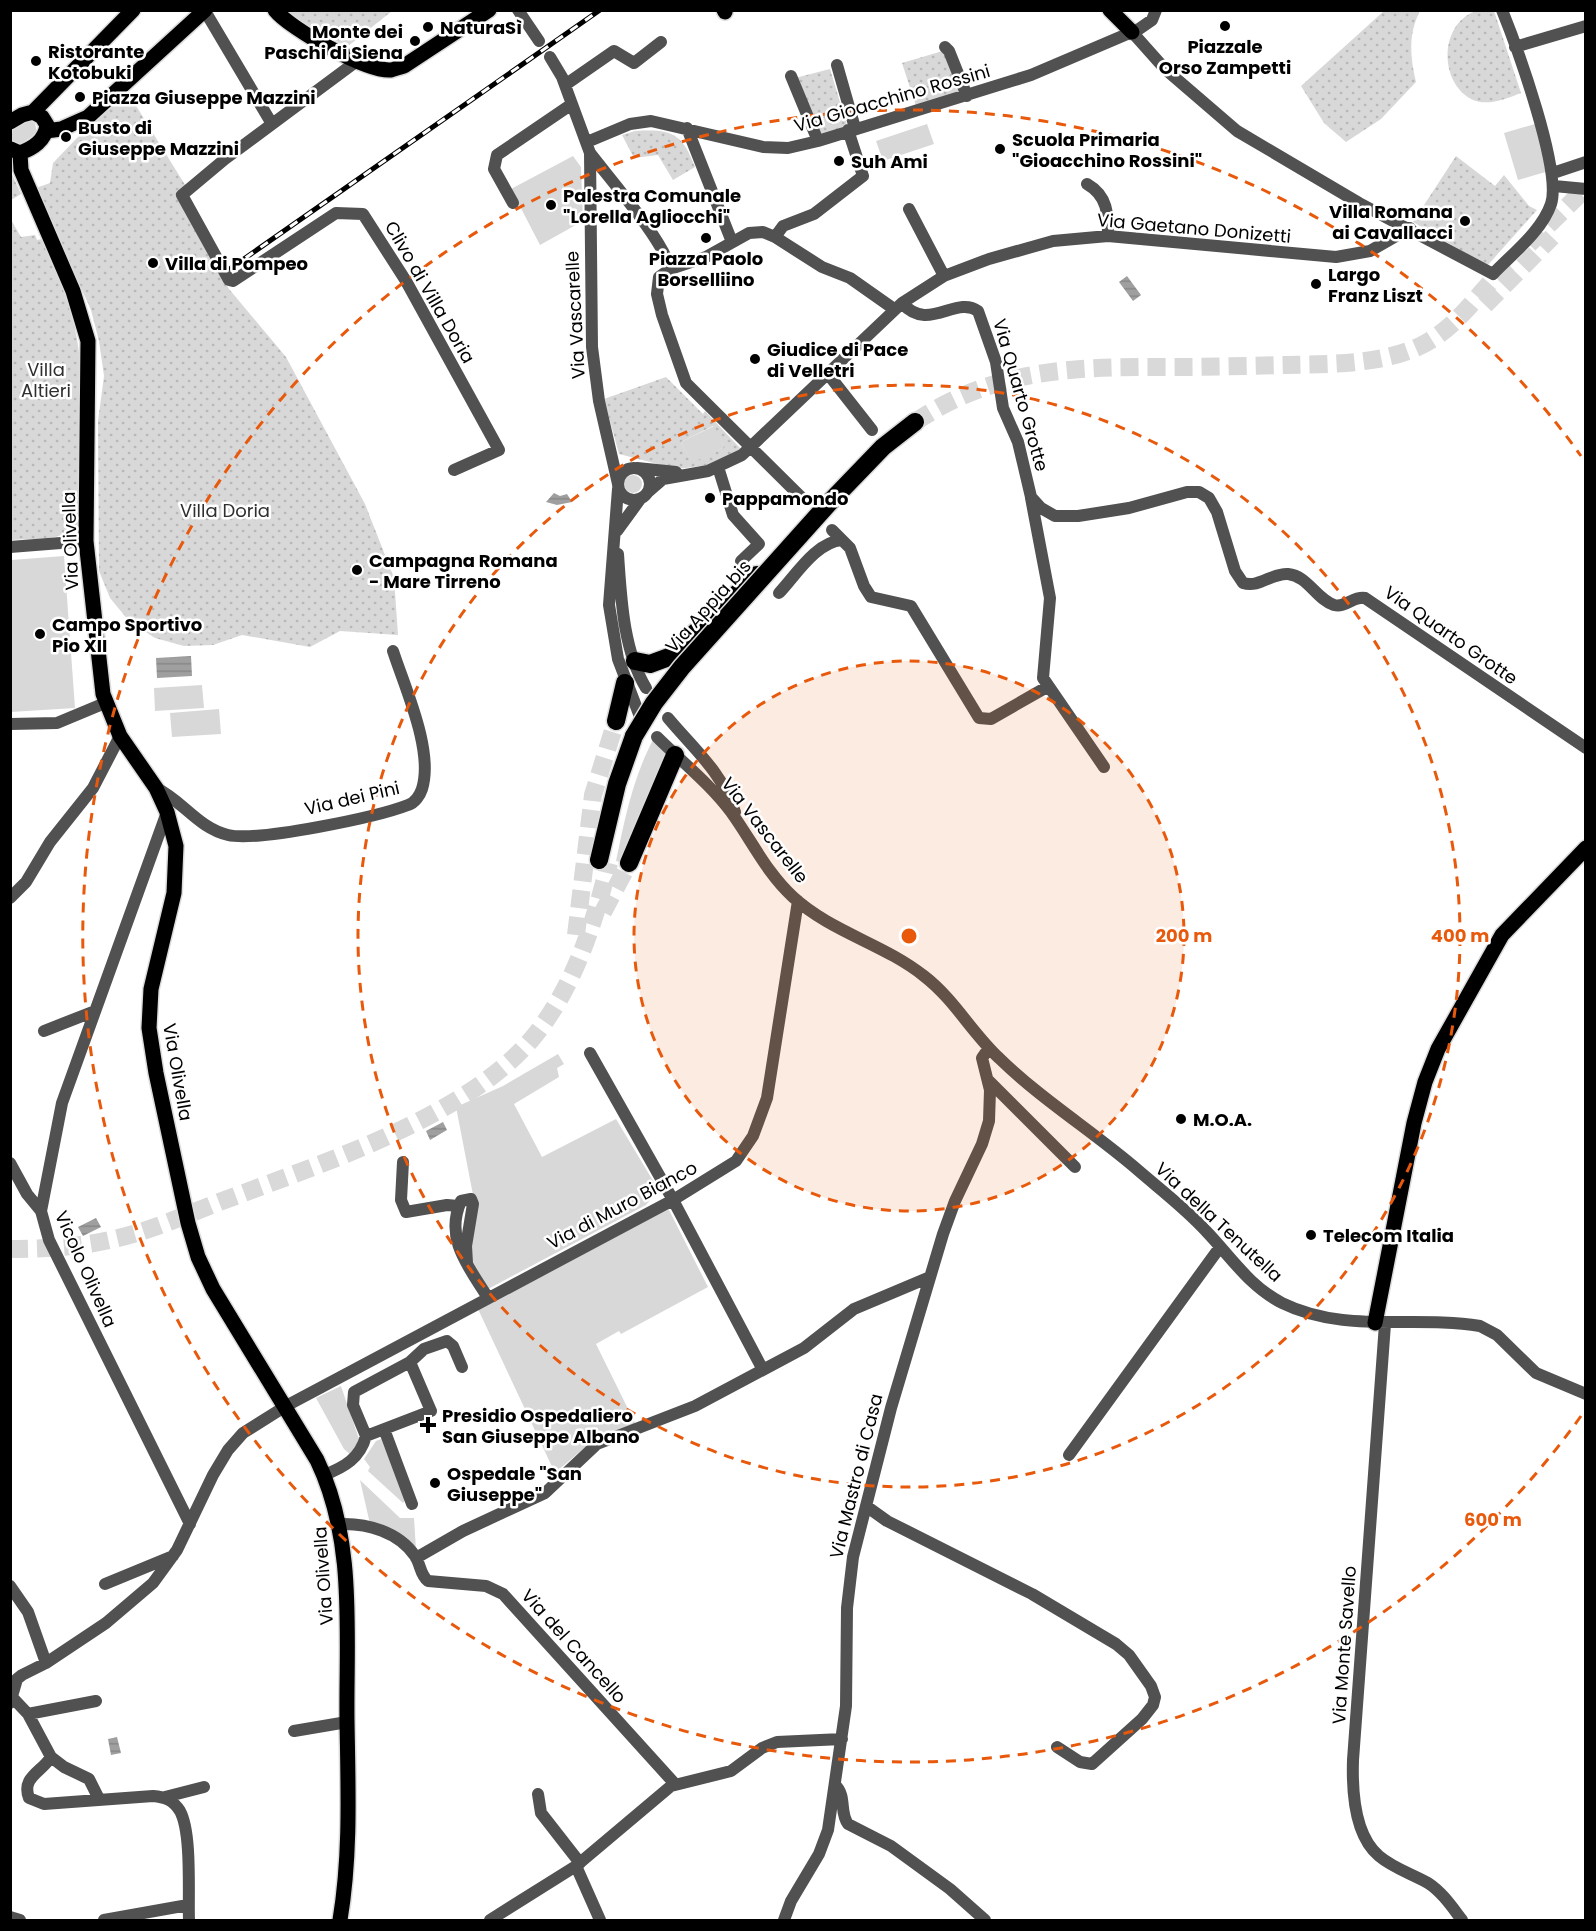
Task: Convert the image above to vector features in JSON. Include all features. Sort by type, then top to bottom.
[{"type":"highway","name":"Via Appia bis","points":[[604,861],[627,783],[645,738],[654,703],[682,667],[784,553],[918,426]]},
{"type":"highway","name":"Via Appia bis","points":[[645,738],[664,708],[694,669],[833,506]]},
{"type":"highway","points":[[635,661],[650,664],[665,660],[784,553]]},
{"type":"highway","points":[[616,721],[626,683]]},
{"type":"highway","points":[[628,863],[675,755]]},
{"type":"main road","points":[[11,120],[33,112],[133,10]]},
{"type":"main road","points":[[275,10],[283,20],[357,61],[390,70],[404,66],[478,13]]},
{"type":"main road","points":[[1110,10],[1132,32]]},
{"type":"main road","points":[[46,131],[61,129],[88,117],[205,11]]},
{"type":"main road","points":[[14,151],[38,143],[46,131],[46,122],[33,112]]},
{"type":"main road","name":"Via Olivella","points":[[14,151],[42,224],[73,291],[88,341],[86,541],[105,703],[120,736],[156,788],[167,812],[175,840],[177,864],[171,910],[150,996],[149,1028],[156,1073],[188,1223],[203,1269],[225,1311],[286,1406],[324,1475],[340,1524],[346,1580],[348,1848],[340,1920]]},
{"type":"main road","points":[[1380,1323],[1414,1123],[1438,1049],[1502,935],[1586,848]]},
{"type":"street","points":[[518,10],[539,41]]},
{"type":"street","name":"Via Gioacchino Rossini","points":[[589,148],[642,122],[662,122],[729,141],[763,147],[788,148],[818,141],[1031,75],[1132,32],[1148,23],[1156,10]]},
{"type":"street","points":[[1132,32],[1165,69],[1237,131],[1359,203],[1493,274],[1542,222],[1551,205],[1554,186],[1553,172],[1503,10]]},
{"type":"street","points":[[205,11],[272,124],[357,61]]},
{"type":"street","points":[[1515,47],[1586,26]]},
{"type":"street","points":[[565,85],[614,51],[634,63],[661,42]]},
{"type":"street","points":[[945,47],[949,51],[967,96]]},
{"type":"street","name":"Via Vascarelle","points":[[550,57],[565,85],[589,148],[591,336],[596,380],[618,487],[616,532],[609,574],[609,605],[614,642],[626,683],[639,714]]},
{"type":"street","points":[[775,237],[783,226],[814,214],[863,176],[837,65]]},
{"type":"street","points":[[791,76],[818,141]]},
{"type":"street","points":[[513,203],[494,169],[496,155],[572,104]]},
{"type":"street","name":"Clivo di Villa Doria","points":[[272,124],[182,195],[229,280],[236,280],[336,213],[363,214],[406,282],[499,450],[454,470]]},
{"type":"street","points":[[687,128],[732,242]]},
{"type":"street","points":[[589,148],[663,252],[670,269],[659,277],[658,299],[684,379],[693,392],[803,499]]},
{"type":"street","points":[[1553,172],[1586,162]]},
{"type":"street","points":[[1087,184],[1100,192],[1104,200],[1108,236]]},
{"type":"street","points":[[1554,186],[1586,189]]},
{"type":"street","points":[[909,209],[944,276]]},
{"type":"street","name":"Via Gaetano Donizetti","points":[[644,495],[660,480],[718,467],[736,459],[898,306],[944,276],[1035,245],[1073,238],[1108,236],[1328,258],[1366,252],[1410,228]]},
{"type":"street","name":"Via Quarto Grotte","points":[[670,269],[702,259],[752,232],[775,237],[822,267],[856,282],[912,313],[922,316],[969,307],[978,311],[996,362],[1003,408],[1018,442],[1031,497],[1045,512],[1061,517],[1128,508],[1187,492],[1203,493],[1211,501],[1220,518],[1235,571],[1243,583],[1254,584],[1288,574],[1302,580],[1332,604],[1340,605],[1357,598],[1365,598],[1586,748]]},
{"type":"street","points":[[828,374],[872,430]]},
{"type":"street","name":"Via Vascarelle","points":[[607,435],[618,459],[634,468]]},
{"type":"street","points":[[718,467],[733,515],[759,544],[741,561]]},
{"type":"street","points":[[634,468],[648,477],[644,495],[625,498],[618,487],[620,475],[634,468]]},
{"type":"street","name":"Via Gaetano Donizetti","points":[[634,468],[686,474]]},
{"type":"street","name":"Via Vascarelle","points":[[616,532],[644,495]]},
{"type":"street","points":[[1031,497],[1049,592],[1049,632],[1042,671],[1047,687],[1104,767]]},
{"type":"street","points":[[832,530],[850,548],[864,586],[871,597],[911,606],[979,718],[991,719],[1047,687]]},
{"type":"street","points":[[616,532],[623,613],[635,661],[646,688]]},
{"type":"street","points":[[779,593],[821,547],[832,541],[842,540]]},
{"type":"street","points":[[10,546],[86,541]]},
{"type":"street","name":"Via dei Pini","points":[[156,788],[171,796],[202,824],[216,832],[242,837],[338,822],[410,805],[422,792],[425,765],[419,735],[393,651]]},
{"type":"street","points":[[10,724],[57,723],[105,703]]},
{"type":"street","points":[[668,718],[718,776],[728,794],[738,822]]},
{"type":"street","points":[[10,898],[26,882],[50,842],[93,788],[120,736]]},
{"type":"street","name":"Via Vascarelle","points":[[645,738],[675,755],[723,802],[768,869],[798,901],[840,929],[905,962],[926,977],[989,1048]]},
{"type":"street","name":"Vicolo Olivella","points":[[167,812],[62,1103],[40,1210],[49,1240],[190,1524]]},
{"type":"street","name":"Via di Muro Bianco","points":[[11,1700],[18,1679],[106,1623],[141,1595],[173,1556],[213,1475],[228,1450],[243,1433],[286,1406],[673,1200],[735,1161],[748,1146],[760,1120],[769,1090],[798,901]]},
{"type":"street","points":[[44,1031],[95,1011]]},
{"type":"street","name":"Via della Tenutella","points":[[989,1048],[1029,1085],[1106,1137],[1180,1206],[1260,1289],[1292,1307],[1331,1318],[1380,1323],[1484,1327],[1497,1335],[1540,1376],[1586,1394]]},
{"type":"street","name":"Via Mastro di Casa","points":[[784,1920],[791,1901],[824,1842],[835,1785],[848,1690],[849,1586],[866,1506],[930,1276],[949,1216],[985,1134],[991,1107],[982,1058],[989,1048]]},
{"type":"street","points":[[590,1053],[673,1200],[763,1370]]},
{"type":"street","points":[[988,1081],[1075,1167]]},
{"type":"street","points":[[403,1162],[401,1200],[406,1212],[447,1204],[458,1206],[455,1232],[457,1248],[488,1298]]},
{"type":"street","points":[[10,1163],[27,1194],[40,1210]]},
{"type":"street","points":[[1069,1455],[1220,1247]]},
{"type":"street","points":[[416,1558],[463,1531],[545,1492],[584,1453],[600,1442],[683,1412],[808,1345],[854,1309],[930,1276]]},
{"type":"street","name":"Via Monte Savello","points":[[1380,1323],[1353,1760],[1355,1798],[1364,1832],[1374,1851],[1434,1888],[1462,1920]]},
{"type":"street","points":[[324,1475],[343,1468],[353,1459],[361,1449],[366,1436],[352,1402],[354,1392],[410,1362],[424,1349],[447,1341],[453,1346],[462,1367]]},
{"type":"street","points":[[366,1436],[431,1411],[410,1362]]},
{"type":"street","points":[[384,1429],[412,1504]]},
{"type":"street","points":[[866,1506],[887,1521],[1040,1599],[1116,1644],[1137,1664],[1155,1697],[1153,1705],[1142,1719],[1092,1764],[1082,1763],[1057,1747]]},
{"type":"street","name":"Via del Cancello","points":[[340,1524],[357,1523],[388,1534],[416,1558],[423,1577],[428,1581],[486,1586],[508,1598],[675,1784]]},
{"type":"street","points":[[105,1584],[173,1556]]},
{"type":"street","points":[[10,1586],[28,1612],[46,1663]]},
{"type":"street","points":[[11,1700],[28,1714],[51,1757],[64,1767],[89,1779],[99,1799]]},
{"type":"street","points":[[28,1714],[96,1701]]},
{"type":"street","points":[[294,1731],[347,1722]]},
{"type":"street","points":[[490,1920],[578,1865],[660,1794],[675,1784],[731,1771],[762,1748],[777,1742],[842,1739]]},
{"type":"street","points":[[51,1757],[45,1766],[28,1781],[26,1790],[29,1798],[44,1804],[99,1799],[165,1797],[204,1787]]},
{"type":"street","points":[[835,1785],[842,1793],[844,1817],[848,1824],[891,1846],[950,1889],[985,1920]]},
{"type":"street","points":[[538,1794],[542,1813],[578,1865],[600,1920]]},
{"type":"street","points":[[165,1797],[178,1809],[185,1826],[189,1920]]},
{"type":"street","points":[[104,1920],[188,1905]]},
{"type":"street","points":[[10,1917],[20,1920]]},
{"type":"green space","points":[[1385,10],[1420,11],[1413,28],[1411,46],[1416,82],[1381,119],[1346,142],[1324,123],[1301,86]]},
{"type":"green space","points":[[282,11],[392,11],[347,47]]},
{"type":"green space","points":[[1476,11],[1494,11],[1521,93],[1496,101],[1477,101],[1460,91],[1453,79],[1448,53],[1450,39],[1455,27],[1464,17]]},
{"type":"green space","points":[[946,50],[961,93],[916,106],[902,63]]},
{"type":"green space","points":[[830,69],[847,125],[819,136],[795,78]]},
{"type":"green space","name":"Villa Doria","points":[[125,88],[187,188],[178,196],[229,289],[286,357],[365,504],[394,578],[398,635],[340,631],[310,647],[242,635],[213,645],[184,646],[155,638],[129,621],[110,598],[99,571],[98,421],[104,376],[99,341],[91,310],[36,188],[50,183],[53,163]]},
{"type":"green space","points":[[28,120],[35,123],[37,133],[18,146],[12,142],[11,133],[20,122]]},
{"type":"green space","points":[[927,124],[934,144],[883,161],[876,141]]},
{"type":"green space","points":[[1535,124],[1549,171],[1518,180],[1504,133]]},
{"type":"green space","points":[[635,131],[658,131],[674,136],[685,147],[695,167],[673,180],[658,155],[634,158],[622,135]]},
{"type":"green space","name":"Palestra Comunale \"Lorella Agliocchi\"","points":[[573,156],[581,167],[583,221],[540,245],[511,189]]},
{"type":"green space","points":[[1456,156],[1495,186],[1504,175],[1529,206],[1537,210],[1487,266],[1413,222]]},
{"type":"green space","points":[[10,170],[21,194],[11,200],[10,200]]},
{"type":"green space","name":"Villa Altieri","points":[[10,218],[21,237],[35,235],[37,240],[42,239],[69,306],[81,366],[83,417],[81,518],[69,532],[50,538],[11,540]]},
{"type":"green space","points":[[666,377],[703,414],[705,411],[741,449],[717,464],[677,469],[619,454],[604,399]],"holes":[[[713,426],[724,447],[692,463],[681,442]]]},
{"type":"green space","points":[[714,426],[724,447],[692,464],[681,442]]},
{"type":"green space","points":[[633,475],[639,478],[642,484],[639,490],[633,493],[627,490],[624,484],[627,478]]},
{"type":"green space","name":"Campo Sportivo Pio XII","points":[[64,556],[75,708],[11,712],[11,560]]},
{"type":"green space","points":[[202,685],[204,708],[155,711],[154,688]]},
{"type":"green space","points":[[219,709],[221,734],[172,737],[170,713]]},
{"type":"green space","points":[[654,738],[666,752],[665,768],[621,862],[616,861],[635,783]]},
{"type":"green space","points":[[558,1054],[564,1064],[557,1068],[559,1077],[514,1104],[542,1157],[616,1119],[655,1184],[655,1194],[646,1205],[488,1289],[470,1261],[474,1200],[456,1107],[503,1086]]},
{"type":"green space","points":[[668,1208],[708,1287],[621,1334],[619,1331],[596,1344],[636,1425],[584,1448],[555,1473],[478,1309]]},
{"type":"green space","points":[[341,1386],[359,1439],[352,1456],[344,1449],[316,1398]]},
{"type":"green space","points":[[381,1439],[406,1499],[403,1503],[368,1471],[370,1467],[364,1459],[376,1441]]},
{"type":"green space","points":[[360,1480],[400,1518],[414,1518],[416,1550],[370,1524]]},
{"type":"shaded area","points":[[1127,276],[1141,295],[1133,301],[1119,282]]},
{"type":"shaded area","points":[[554,493],[560,496],[567,494],[572,502],[557,505],[546,502]]},
{"type":"shaded area","points":[[191,656],[192,676],[157,678],[156,658]]},
{"type":"shaded area","points":[[443,1122],[447,1130],[430,1140],[426,1131]]},
{"type":"shaded area","points":[[96,1218],[101,1227],[83,1236],[78,1227]]},
{"type":"shaded area","points":[[117,1737],[121,1753],[111,1755],[108,1739]]},
{"type":"tunnel","points":[[1529,244],[1586,188]]},
{"type":"tunnel","points":[[1485,305],[1552,237]]},
{"type":"tunnel","points":[[915,422],[945,404],[975,391],[1037,374],[1100,368],[1339,363],[1391,356],[1408,351],[1437,336],[1459,317],[1509,263]]},
{"type":"tunnel","points":[[576,935],[593,795],[616,721]]},
{"type":"tunnel","points":[[10,1249],[88,1244],[144,1231],[351,1152],[432,1114],[470,1092],[503,1067],[531,1040],[559,1000],[589,933],[609,863]]},
{"type":"tunnel","points":[[603,912],[629,863]]},
{"type":"railway","points":[[231,268],[600,10]]},
{"type":"place","name":"Piazzale Orso Zampetti","points":[[1225,26]]},
{"type":"place","name":"NaturaSì","points":[[428,27]]},
{"type":"place","name":"Monte dei Paschi di Siena","points":[[415,41]]},
{"type":"place","name":"Ristorante Kotobuki","points":[[36,61]]},
{"type":"place","name":"Piazza Giuseppe Mazzini","points":[[80,97]]},
{"type":"place","name":"Busto di Giuseppe Mazzini","points":[[66,137]]},
{"type":"place","name":"Scuola Primaria \"Gioacchino Rossini\"","points":[[1000,149]]},
{"type":"place","name":"Suh Ami","points":[[839,161]]},
{"type":"place","name":"Palestra Comunale \"Lorella Agliocchi\"","points":[[551,205]]},
{"type":"place","name":"Villa Romana ai Cavallacci","points":[[1465,221]]},
{"type":"place","name":"Piazza Paolo Borselliino","points":[[706,238]]},
{"type":"place","name":"Villa di Pompeo","points":[[153,263]]},
{"type":"place","name":"Largo Franz Liszt","points":[[1316,284]]},
{"type":"place","name":"Giudice di Pace di Velletri","points":[[755,359]]},
{"type":"place","name":"Pappamondo","points":[[710,498]]},
{"type":"place","name":"Campagna Romana - Mare Tirreno","points":[[357,570]]},
{"type":"place","name":"Campo Sportivo Pio XII","points":[[40,634]]},
{"type":"place","name":"M.O.A.","points":[[1181,1119]]},
{"type":"place","name":"Telecom Italia","points":[[1311,1235]]},
{"type":"place","name":"Presidio Ospedaliero San Giuseppe Albano","points":[[428,1425]]},
{"type":"place","name":"Ospedale \"San Giuseppe\"","points":[[435,1483]]}]
